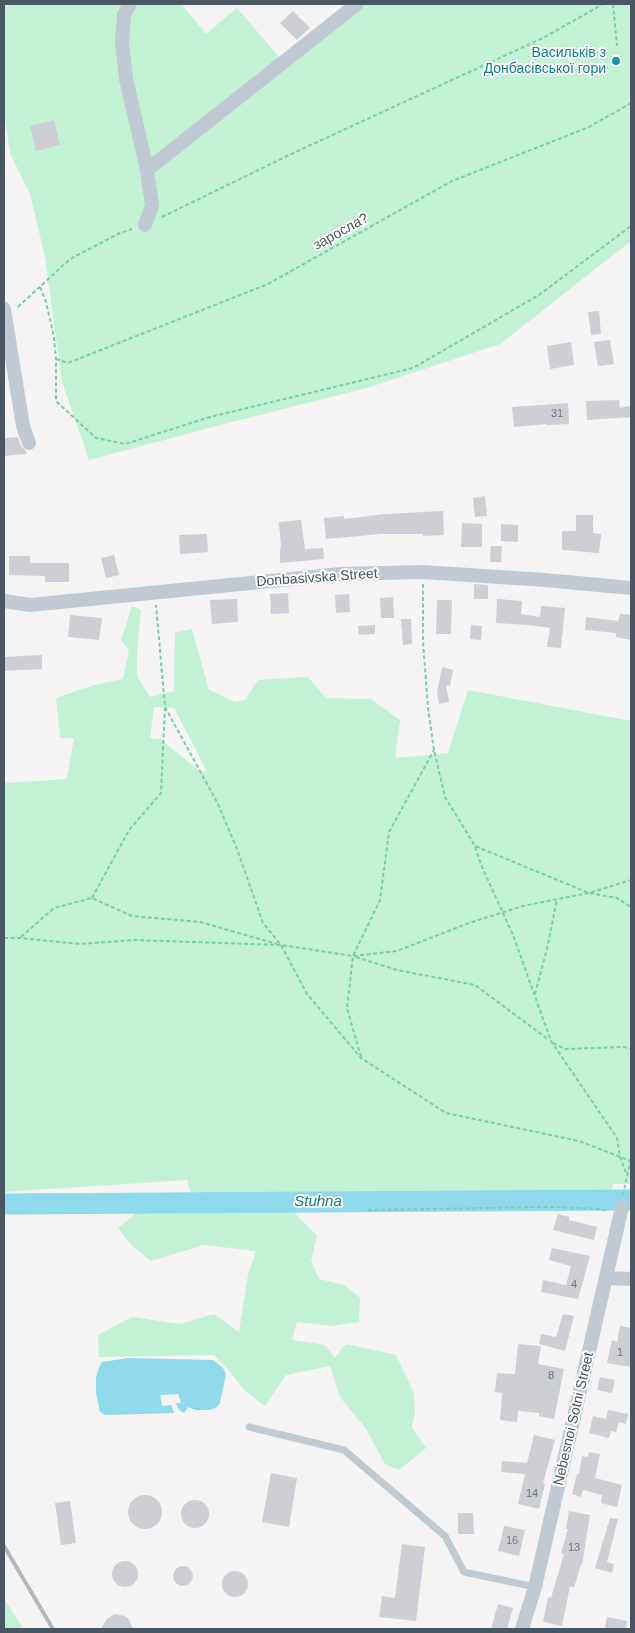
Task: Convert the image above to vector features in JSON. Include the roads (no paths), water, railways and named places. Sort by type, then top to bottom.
[{"type":"street","points":[[130,4],[124,15],[122,42],[126,79],[147,170],[152,206],[145,225]]},
{"type":"street","points":[[147,170],[358,4]]},
{"type":"street","points":[[4,316],[23,426],[30,442]]},
{"type":"street","name":"Donbasivska Street","points":[[4,601],[30,605],[341,574],[423,572],[631,588]]},
{"type":"street","name":"Nebesnoi Sotni Street","points":[[522,1629],[535,1587],[621,1211]]},
{"type":"street","points":[[606,1278],[631,1279]]},
{"type":"lane","points":[[249,1427],[344,1450],[445,1536],[464,1572],[535,1587]]},
{"type":"water","points":[[128,1358],[213,1360],[223,1368],[226,1374],[220,1403],[216,1408],[209,1410],[196,1410],[188,1407],[184,1413],[179,1410],[176,1403],[181,1403],[178,1394],[160,1395],[162,1406],[171,1405],[174,1413],[105,1415],[100,1412],[96,1393],[96,1378],[99,1367],[102,1362]]},
{"type":"waterway","name":"Stuhna","points":[[4,1204],[631,1200]]},
{"type":"railway","points":[[4,1546],[53,1629]]},
{"type":"place","name":"Васильків з Донбасівської гори","points":[[616,61]]}]
